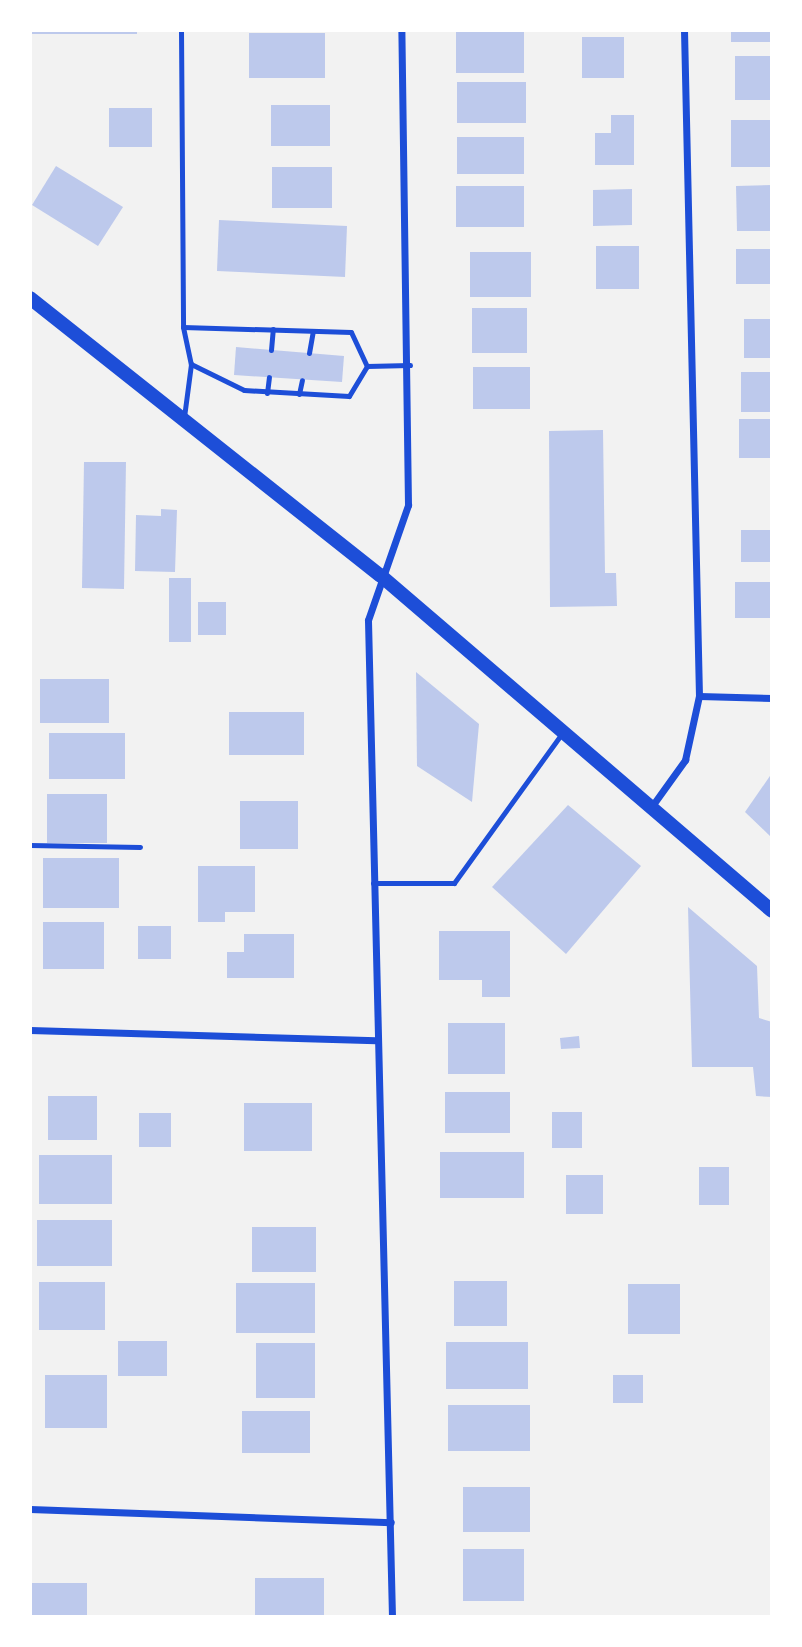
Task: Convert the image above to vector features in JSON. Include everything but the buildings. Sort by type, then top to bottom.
[{"type":"main road","points":[[30,298],[380,575],[772,911]]},
{"type":"street","points":[[392,1617],[376,1040],[368,620],[380,575],[408,505],[410,365],[401,30]]},
{"type":"street","points":[[652,806],[685,760],[699,696],[684,30]]},
{"type":"street","points":[[699,696],[772,698]]},
{"type":"street","points":[[30,1030],[376,1040]]},
{"type":"street","points":[[30,1509],[391,1522]]},
{"type":"lane","points":[[181,30],[183,327],[191,364],[184,419]]},
{"type":"lane","points":[[183,327],[351,332],[367,366]]},
{"type":"lane","points":[[271,350],[273,329]]},
{"type":"lane","points":[[309,353],[313,331]]},
{"type":"lane","points":[[191,364],[244,390],[349,396],[367,366]]},
{"type":"lane","points":[[367,366],[410,365]]},
{"type":"lane","points":[[267,393],[269,377]]},
{"type":"lane","points":[[299,394],[302,380]]},
{"type":"lane","points":[[373,883],[454,883],[563,731]]},
{"type":"lane","points":[[30,845],[140,847]]}]
